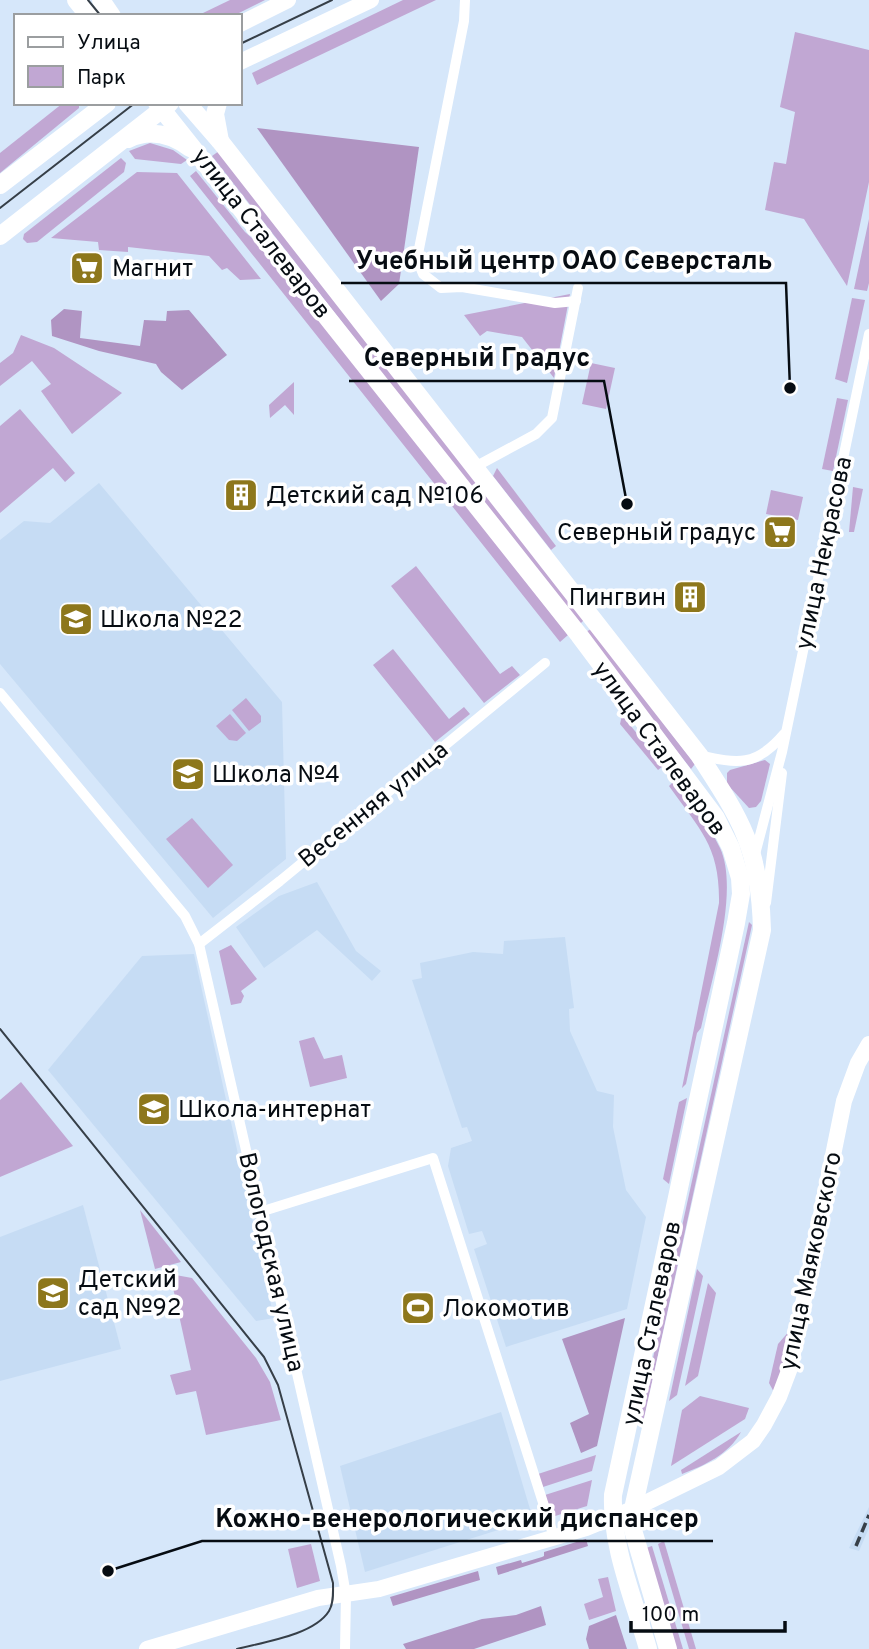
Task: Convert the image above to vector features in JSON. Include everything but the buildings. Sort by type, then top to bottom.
[{"type":"main road","points":[[76,0],[87,14]]},
{"type":"main road","points":[[242,23],[288,0]]},
{"type":"main road","points":[[242,61],[371,0]]},
{"type":"main road","points":[[0,236],[118,144],[163,105]]},
{"type":"main road","name":"улица Сталеваров","points":[[163,105],[579,635],[716,818],[731,848],[740,878],[741,894],[736,923],[614,1495],[612,1518],[617,1543],[648,1649]]},
{"type":"main road","name":"улица Сталеваров","points":[[189,105],[220,141],[699,755],[732,806],[748,837],[761,897],[762,930],[633,1509],[634,1530],[668,1649]]},
{"type":"main road","points":[[217,105],[215,114],[220,141]]},
{"type":"main road","points":[[0,185],[99,106]]},
{"type":"main road","points":[[118,144],[136,136],[160,134],[180,141],[201,156]]},
{"type":"main road","name":"улица Маяковского","points":[[147,1649],[318,1598],[379,1589],[612,1518],[719,1467],[738,1454],[752,1441],[774,1406],[790,1368],[844,1101],[858,1063],[869,1044]]},
{"type":"street","points":[[465,0],[464,21],[417,260],[423,274],[441,288],[462,287],[555,303],[576,301]]},
{"type":"street","points":[[473,468],[536,434],[552,418],[578,288]]},
{"type":"street","name":"улица Некрасова","points":[[786,732],[869,334]]},
{"type":"street","name":"Весенняя улица","points":[[199,944],[280,881],[545,663]]},
{"type":"street","name":"Вологодская улица","points":[[0,693],[185,916],[199,944],[346,1595],[345,1649]]},
{"type":"street","points":[[736,923],[786,732]]},
{"type":"street","points":[[699,755],[732,763],[752,759],[772,747],[786,732]]},
{"type":"street","points":[[762,930],[786,732]]},
{"type":"street","points":[[260,1212],[432,1158],[554,1537]]},
{"type":"shaded area","points":[[257,128],[419,147],[399,284],[381,301]]},
{"type":"shaded area","points":[[64,309],[82,311],[80,338],[140,346],[144,320],[166,321],[167,311],[189,310],[227,355],[182,390],[161,372],[156,364],[99,351],[52,336],[51,320]]},
{"type":"shaded area","name":"Школа №4","points":[[99,483],[282,702],[286,859],[213,918],[0,664],[0,540],[24,521],[50,523]]},
{"type":"shaded area","points":[[317,882],[356,951],[381,971],[372,981],[317,930],[264,968],[236,927],[279,896]]},
{"type":"shaded area","points":[[565,937],[574,1008],[569,1009],[570,1031],[597,1091],[614,1095],[613,1127],[626,1190],[646,1217],[627,1309],[506,1347],[474,1249],[487,1244],[482,1231],[469,1234],[448,1166],[451,1148],[472,1141],[467,1127],[462,1128],[412,980],[422,978],[420,963],[473,952],[503,954],[504,941]]},
{"type":"shaded area","name":"Школа-интернат","points":[[194,954],[274,1318],[256,1321],[48,1070],[142,956]]},
{"type":"shaded area","name":"Детский сад №92","points":[[83,1205],[121,1349],[0,1381],[0,1237]]},
{"type":"shaded area","points":[[625,1318],[597,1446],[581,1453],[570,1423],[589,1414],[562,1339]]},
{"type":"shaded area","points":[[501,1412],[533,1519],[365,1572],[340,1466]]},
{"type":"shaded area","points":[[869,1507],[869,1528],[859,1551],[849,1548]]},
{"type":"shaded area","points":[[586,1539],[588,1546],[498,1575],[496,1567],[542,1557],[544,1552]]},
{"type":"shaded area","points":[[478,1571],[480,1580],[393,1606],[390,1597]]},
{"type":"shaded area","points":[[541,1606],[546,1625],[474,1649],[406,1649],[403,1644],[482,1619],[516,1615]]},
{"type":"shaded area","points":[[616,1615],[627,1649],[589,1649],[586,1639],[589,1626]]},
{"type":"green space","points":[[230,0],[265,0],[237,14],[203,13]]},
{"type":"green space","points":[[403,0],[436,0],[257,85],[252,73]]},
{"type":"green space","points":[[795,32],[869,50],[869,182],[847,286],[804,219],[765,210],[774,162],[786,164],[795,112],[780,107]]},
{"type":"green space","points":[[60,105],[79,105],[79,108],[0,173],[0,153]]},
{"type":"green space","points":[[150,143],[173,150],[187,160],[181,164],[135,159],[129,151]]},
{"type":"green space","points":[[219,151],[584,620],[579,625],[212,156]]},
{"type":"green space","points":[[121,158],[126,163],[124,172],[37,242],[27,243],[23,239],[24,234]]},
{"type":"green space","points":[[196,171],[245,232],[263,248],[568,635],[560,642],[190,176]]},
{"type":"green space","points":[[137,172],[177,173],[261,279],[240,280],[227,268],[222,270],[209,256],[128,247],[128,252],[99,250],[98,242],[51,238]]},
{"type":"green space","points":[[869,219],[869,283],[867,291],[854,289]]},
{"type":"green space","points":[[570,294],[554,378],[522,337],[487,331],[480,336],[464,315]]},
{"type":"green space","points":[[852,298],[865,300],[847,383],[835,379]]},
{"type":"green space","points":[[21,335],[54,348],[122,393],[72,434],[41,391],[51,384],[32,361],[0,386],[0,363],[13,353]]},
{"type":"green space","points":[[591,363],[615,368],[606,409],[582,404]]},
{"type":"green space","points":[[294,382],[294,415],[285,405],[270,418],[269,405]]},
{"type":"green space","points":[[837,398],[848,400],[833,471],[822,469]]},
{"type":"green space","points":[[20,409],[75,473],[65,482],[53,468],[0,513],[0,426]]},
{"type":"green space","points":[[497,468],[556,546],[551,550],[493,476]]},
{"type":"green space","points":[[853,487],[863,489],[854,532],[849,532]]},
{"type":"green space","points":[[771,490],[803,497],[798,520],[766,514]]},
{"type":"green space","points":[[416,566],[500,674],[512,666],[520,675],[484,703],[391,586]]},
{"type":"green space","points":[[591,629],[695,764],[691,769],[584,633]]},
{"type":"green space","points":[[393,649],[449,719],[464,707],[470,714],[435,742],[373,665]]},
{"type":"green space","points":[[246,698],[261,716],[261,722],[249,731],[232,710]]},
{"type":"green space","points":[[230,714],[246,733],[237,741],[229,740],[216,726]]},
{"type":"green space","points":[[622,715],[663,766],[658,770],[620,724]]},
{"type":"green space","points":[[765,760],[770,764],[761,801],[756,807],[749,808],[727,784],[727,773]]},
{"type":"green space","points":[[674,781],[716,839],[725,866],[727,888],[717,962],[686,1084],[682,1088],[719,903],[712,853],[699,827],[669,786]]},
{"type":"green space","points":[[192,818],[233,865],[208,888],[166,839]]},
{"type":"green space","points":[[749,922],[752,925],[644,1419],[640,1417]]},
{"type":"green space","points":[[231,945],[257,979],[241,991],[244,996],[241,1003],[231,1005],[219,951]]},
{"type":"green space","points":[[314,1037],[324,1059],[342,1055],[347,1078],[310,1087],[299,1041]]},
{"type":"green space","points":[[21,1082],[73,1146],[0,1177],[0,1100]]},
{"type":"green space","points":[[687,1098],[669,1184],[663,1179],[679,1102]]},
{"type":"green space","points":[[140,1210],[181,1262],[155,1269]]},
{"type":"green space","points":[[697,1269],[703,1276],[677,1395],[669,1401]]},
{"type":"green space","points":[[170,1274],[192,1278],[256,1358],[270,1382],[281,1420],[206,1435],[196,1391],[176,1395],[170,1375],[191,1370]]},
{"type":"green space","points":[[708,1283],[716,1293],[698,1376],[685,1386]]},
{"type":"green space","points":[[791,1329],[794,1331],[775,1394],[769,1383],[778,1344]]},
{"type":"green space","points":[[700,1396],[749,1408],[745,1419],[671,1466],[682,1410]]},
{"type":"green space","points":[[741,1432],[723,1453],[682,1474],[681,1470]]},
{"type":"green space","points":[[596,1455],[592,1471],[543,1487],[538,1474]]},
{"type":"green space","points":[[592,1480],[587,1506],[552,1517],[545,1495]]},
{"type":"green space","points":[[664,1541],[696,1649],[689,1649],[658,1544]]},
{"type":"green space","points":[[311,1544],[320,1581],[297,1588],[288,1549]]},
{"type":"green space","points":[[652,1546],[683,1649],[674,1649],[643,1549]]},
{"type":"green space","points":[[608,1577],[616,1611],[589,1620],[584,1604],[603,1597],[598,1579]]},
{"type":"tram line","points":[[88,0],[99,14]]},
{"type":"tram line","points":[[242,43],[332,0]]},
{"type":"tram line","points":[[0,208],[132,105]]},
{"type":"tram line","points":[[0,1029],[264,1357],[278,1385],[333,1583],[332,1601],[329,1611],[312,1626],[287,1636],[237,1649]]},
{"type":"railway","points":[[856,1546],[869,1515]]},
{"type":"place","name":"Магнит","points":[[87,268]]},
{"type":"place","name":"Учебный центр ОАО Северсталь","points":[[790,388]]},
{"type":"place","name":"Детский сад №106","points":[[241,495]]},
{"type":"place","name":"Северный Градус","points":[[627,504]]},
{"type":"place","name":"Северный градус","points":[[780,532]]},
{"type":"place","name":"Пингвин","points":[[690,597]]},
{"type":"place","name":"Школа №22","points":[[76,619]]},
{"type":"place","name":"Школа №4","points":[[188,774]]},
{"type":"place","name":"Школа-интернат","points":[[154,1109]]},
{"type":"place","name":"Детский сад №92","points":[[53,1293]]},
{"type":"place","name":"Локомотив","points":[[418,1308]]},
{"type":"place","name":"Кожно-венерологический диспансер","points":[[108,1571]]}]
